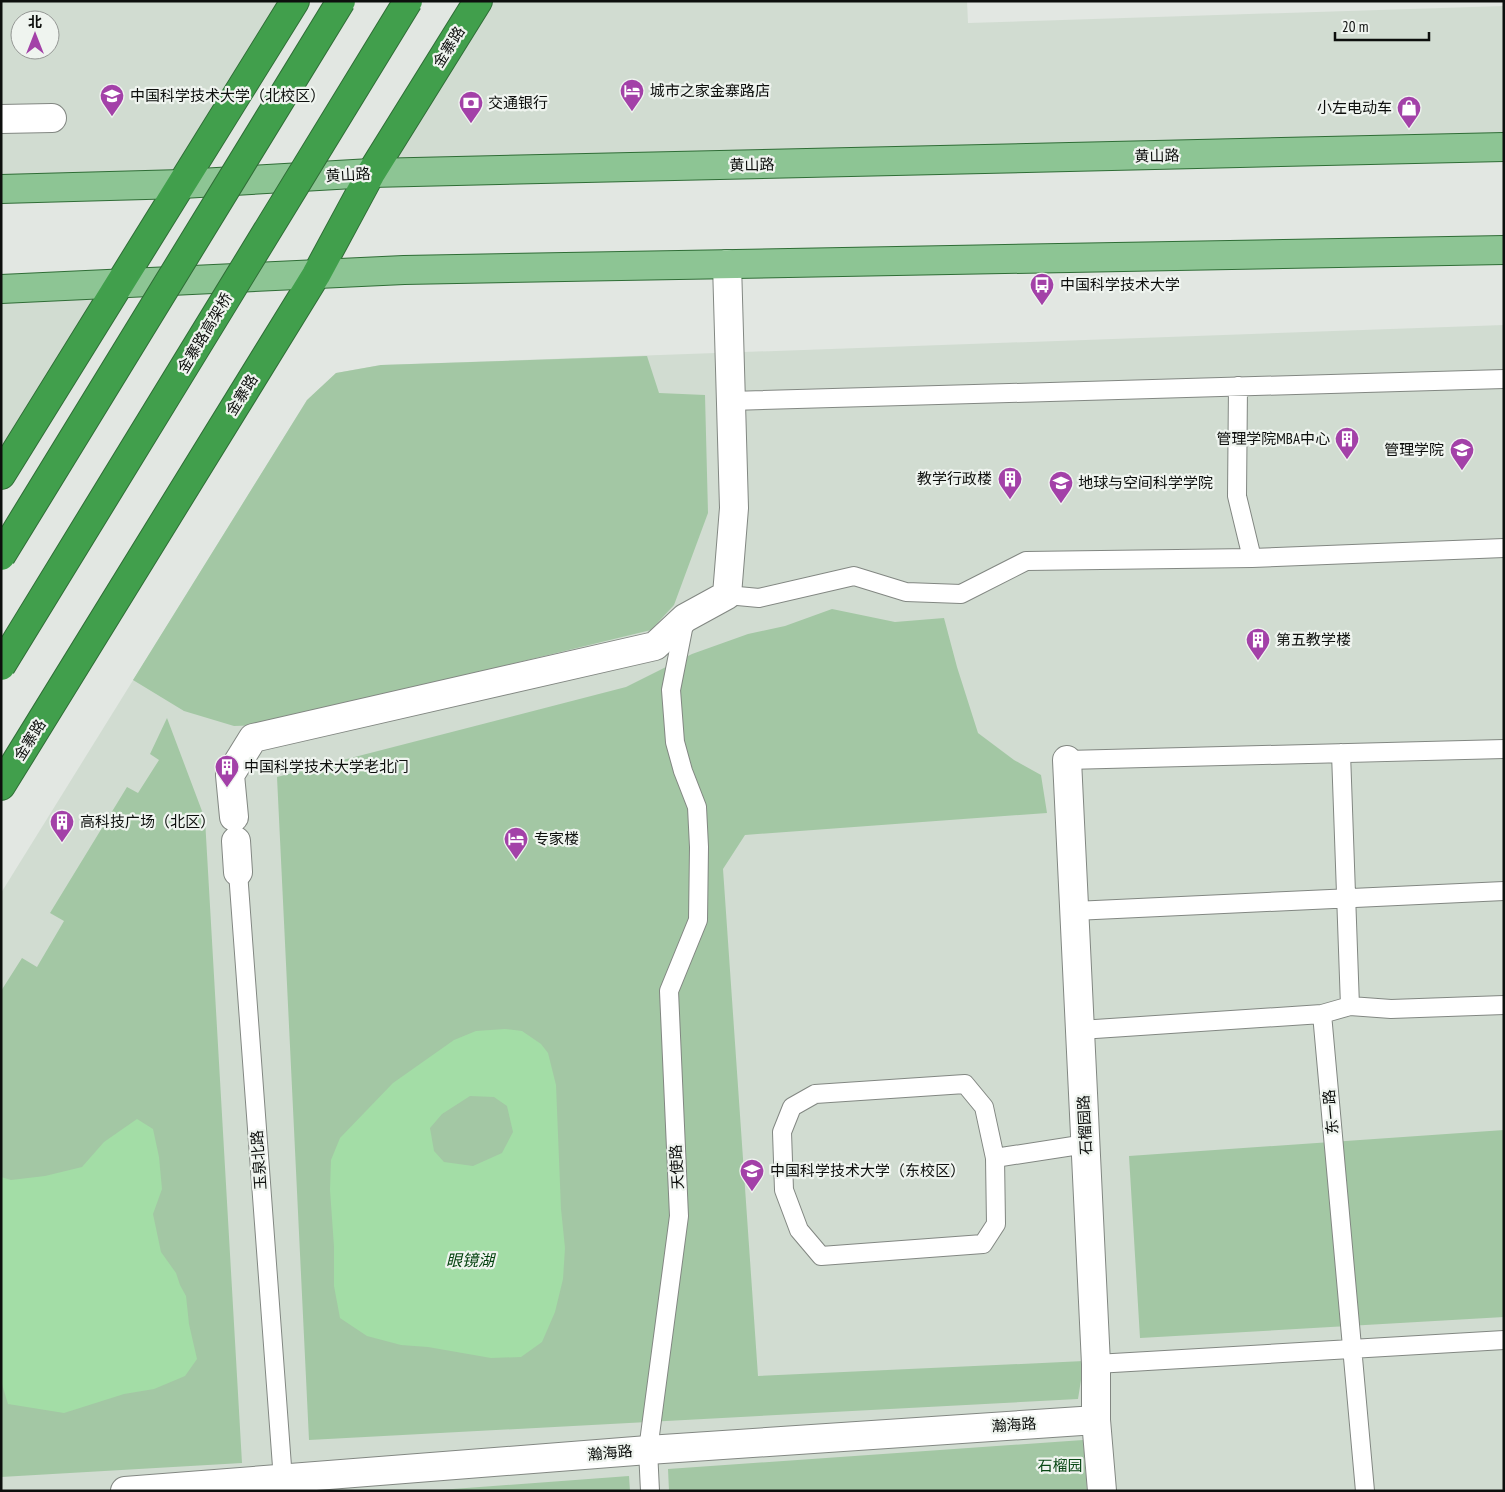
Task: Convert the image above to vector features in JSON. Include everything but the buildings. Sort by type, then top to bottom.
[{"type":"highway","points":[[1,475],[295,1]]},
{"type":"highway","points":[[1,556],[341,1]]},
{"type":"highway","name":"金寨路高架桥","points":[[1,666],[408,1]]},
{"type":"highway","name":"金寨路","points":[[1,786],[316,275],[371,173],[478,1]]},
{"type":"main road","name":"黄山路","points":[[1,189],[182,184],[371,173],[1504,148]]},
{"type":"main road","points":[[1,289],[413,270],[1504,250]]},
{"type":"street","points":[[1,119],[52,118]]},
{"type":"street","points":[[685,618],[727,595],[734,508],[727,264]]},
{"type":"street","name":"玉泉北路","points":[[238,872],[230,775],[253,738],[655,646],[685,618]]},
{"type":"street","name":"石榴园路","points":[[1067,760],[1096,1364],[1096,1420],[1102,1491]]},
{"type":"street","name":"瀚海路","points":[[125,1491],[648,1450],[1096,1420]]},
{"type":"lane","points":[[731,401],[1504,378]]},
{"type":"lane","points":[[1238,386],[1238,496],[1252,558]]},
{"type":"lane","points":[[727,595],[759,598],[854,576],[906,592],[961,594],[1026,562],[1252,558],[1504,548]]},
{"type":"lane","name":"天使路","points":[[650,1491],[648,1450],[679,1216],[669,991],[698,920],[699,847],[697,806],[683,770],[675,742],[670,690],[685,618]]},
{"type":"lane","points":[[1067,760],[1504,749]]},
{"type":"lane","points":[[1341,753],[1350,1006]]},
{"type":"lane","name":"玉泉北路","points":[[238,872],[283,1480]]},
{"type":"lane","points":[[1074,911],[1504,891]]},
{"type":"lane","points":[[1080,1030],[1322,1014],[1350,1006],[1390,1009],[1504,1005]]},
{"type":"lane","name":"东一路","points":[[1322,1014],[1365,1491]]},
{"type":"lane","points":[[965,1084],[984,1107],[995,1158],[996,1224],[983,1244],[821,1256],[799,1230],[784,1190],[782,1132],[792,1107],[815,1094],[965,1084]]},
{"type":"lane","points":[[995,1158],[1086,1144]]},
{"type":"lane","points":[[1096,1364],[1504,1340]]},
{"type":"shaded area","name":"中国科学技术大学（北校区）","points":[[1,1],[295,1],[182,184],[1,189]]},
{"type":"shaded area","points":[[478,1],[967,1],[968,23],[1504,6],[1504,147],[371,173]]},
{"type":"shaded area","points":[[120,285],[1,475],[1,289]]},
{"type":"shaded area","name":"中国科学技术大学（东校区）","points":[[1504,325],[1504,1491],[1,1491],[1,893],[307,400],[336,373],[381,365]]},
{"type":"green space","points":[[647,356],[659,393],[705,395],[708,513],[674,605],[651,630],[260,725],[234,726],[184,711],[133,680],[307,400],[336,373],[381,365]]},
{"type":"green space","points":[[832,609],[895,622],[944,618],[978,733],[1014,760],[1041,775],[1047,813],[745,835],[723,869],[758,1376],[1084,1361],[1078,1399],[309,1440],[277,777],[626,687],[692,654],[748,634],[785,626]]},
{"type":"green space","points":[[167,718],[205,819],[242,1463],[1,1477],[1,991],[22,958],[37,967],[64,921],[50,913],[127,787],[138,793],[159,760],[150,754]]},
{"type":"green space","points":[[1504,1130],[1504,1317],[1140,1338],[1129,1156]]},
{"type":"green space","name":"石榴园","points":[[1083,1440],[1087,1491],[669,1491],[668,1469]]},
{"type":"green space","points":[[629,1476],[630,1491],[426,1491]]},
{"type":"water","name":"眼镜湖","points":[[505,1029],[522,1031],[541,1044],[548,1053],[556,1085],[561,1209],[565,1248],[563,1279],[555,1312],[542,1342],[521,1357],[491,1358],[428,1347],[401,1345],[367,1336],[340,1318],[334,1286],[334,1247],[330,1190],[331,1160],[340,1138],[393,1083],[454,1040],[476,1031]],"holes":[[[470,1096],[494,1097],[507,1106],[513,1132],[502,1153],[473,1166],[444,1162],[434,1151],[430,1128],[442,1114]]]},
{"type":"water","points":[[137,1119],[153,1129],[159,1157],[162,1189],[153,1214],[161,1252],[176,1273],[186,1296],[189,1324],[197,1359],[185,1376],[154,1389],[124,1394],[64,1413],[8,1404],[1,1381],[1,1177],[11,1180],[45,1176],[82,1167],[104,1142]]},
{"type":"place","name":"城市之家金寨路店","points":[[632,112]]},
{"type":"place","name":"中国科学技术大学（北校区）","points":[[112,117]]},
{"type":"place","name":"交通银行","points":[[471,124]]},
{"type":"place","name":"小左电动车","points":[[1409,129]]},
{"type":"place","name":"中国科学技术大学","points":[[1042,306]]},
{"type":"place","name":"管理学院MBA中心","points":[[1347,460]]},
{"type":"place","name":"管理学院","points":[[1462,471]]},
{"type":"place","name":"教学行政楼","points":[[1010,500]]},
{"type":"place","name":"地球与空间科学学院","points":[[1061,504]]},
{"type":"place","name":"第五教学楼","points":[[1258,661]]},
{"type":"place","name":"中国科学技术大学老北门","points":[[227,788]]},
{"type":"place","name":"高科技广场（北区）","points":[[62,843]]},
{"type":"place","name":"专家楼","points":[[516,860]]},
{"type":"place","name":"中国科学技术大学（东校区）","points":[[752,1192]]}]
